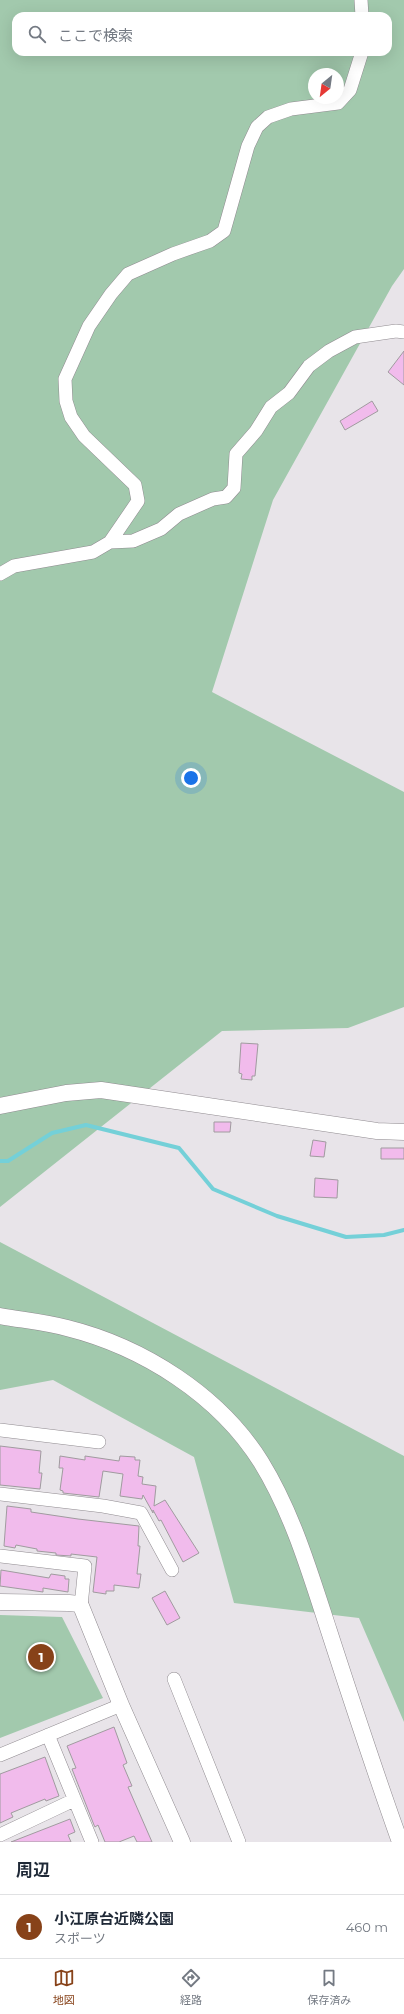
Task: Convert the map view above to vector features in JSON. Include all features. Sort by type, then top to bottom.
[{"type":"street","points":[[361,0],[362,12]]},
{"type":"street","points":[[0,574],[14,566],[93,552],[110,542],[138,500],[135,485],[84,436],[71,417],[66,401],[65,379],[89,326],[110,294],[128,274],[173,254],[210,241],[224,231],[248,146],[258,128],[268,117],[291,109],[338,103],[350,90],[361,56]]},
{"type":"street","points":[[110,542],[133,541],[160,529],[179,514],[213,499],[226,497],[234,488],[236,454],[256,431],[271,407],[289,393],[310,366],[329,351],[355,338],[396,330],[404,332]]},
{"type":"street","points":[[0,1106],[66,1093],[101,1090],[377,1132],[404,1132]]},
{"type":"street","points":[[0,1316],[67,1328],[106,1341],[138,1354],[163,1369],[214,1406],[243,1438],[260,1461],[295,1529],[372,1763],[400,1842]]},
{"type":"street","points":[[0,1430],[99,1442]]},
{"type":"street","points":[[0,1494],[103,1506],[142,1513],[172,1570]]},
{"type":"street","points":[[0,1556],[85,1566],[81,1606],[121,1705],[182,1842]]},
{"type":"street","points":[[0,1602],[69,1603],[79,1604],[81,1606]]},
{"type":"street","points":[[174,1678],[239,1842]]},
{"type":"street","points":[[0,1755],[121,1705]]},
{"type":"street","points":[[48,1735],[92,1842]]},
{"type":"street","points":[[7,1836],[74,1800]]},
{"type":"green space","points":[[0,0],[404,0],[404,269],[392,286],[273,500],[212,692],[404,792],[404,1007],[348,1028],[222,1031],[0,1207]]},
{"type":"green space","points":[[0,1242],[404,1456],[404,1722],[359,1618],[234,1603],[194,1457],[53,1380],[0,1390]]},
{"type":"green space","points":[[0,1615],[62,1617],[103,1698],[0,1738]]},
{"type":"building","points":[[404,351],[404,385],[388,372]]},
{"type":"building","points":[[372,401],[378,411],[345,430],[340,421]]},
{"type":"building","points":[[241,1043],[258,1044],[255,1076],[252,1076],[252,1080],[241,1079],[242,1074],[239,1073]]},
{"type":"building","points":[[214,1122],[231,1122],[230,1132],[214,1132]]},
{"type":"building","points":[[313,1140],[326,1142],[324,1157],[310,1156]]},
{"type":"building","points":[[381,1148],[404,1148],[404,1159],[381,1159]]},
{"type":"building","points":[[315,1178],[338,1180],[337,1198],[314,1197]]},
{"type":"building","points":[[0,1446],[41,1451],[39,1473],[42,1473],[40,1489],[0,1485]]},
{"type":"building","points":[[60,1456],[85,1460],[85,1456],[119,1461],[120,1456],[135,1457],[135,1460],[140,1460],[138,1476],[143,1477],[142,1484],[156,1486],[154,1506],[165,1500],[199,1553],[183,1562],[161,1520],[159,1521],[153,1510],[153,1513],[143,1495],[142,1499],[120,1496],[123,1474],[103,1471],[99,1497],[63,1493],[63,1491],[60,1490],[63,1468],[59,1468]]},
{"type":"building","points":[[7,1506],[31,1509],[31,1512],[139,1526],[138,1546],[140,1546],[137,1574],[141,1574],[139,1588],[114,1585],[114,1591],[106,1591],[106,1594],[93,1592],[97,1557],[71,1554],[71,1556],[56,1555],[56,1553],[37,1551],[37,1549],[16,1545],[15,1548],[4,1546]]},
{"type":"building","points":[[1,1570],[49,1578],[51,1574],[65,1576],[65,1579],[69,1579],[68,1592],[43,1588],[43,1592],[0,1586]]},
{"type":"building","points":[[165,1591],[180,1618],[167,1625],[152,1598]]},
{"type":"building","points":[[114,1727],[127,1763],[123,1765],[132,1786],[128,1787],[152,1842],[137,1842],[134,1836],[119,1842],[105,1842],[98,1825],[95,1827],[94,1825],[72,1769],[76,1768],[67,1746]]},
{"type":"building","points":[[45,1757],[59,1796],[46,1801],[45,1799],[11,1813],[13,1817],[0,1823],[0,1774]]},
{"type":"building","points":[[70,1819],[75,1832],[68,1835],[71,1842],[11,1842]]},
{"type":"waterway","points":[[0,1161],[8,1161],[52,1133],[86,1125],[179,1148],[213,1189],[277,1216],[346,1237],[384,1235],[404,1230]]},
{"type":"place","name":"小江原台近隣公園","points":[[41,1657]]}]
